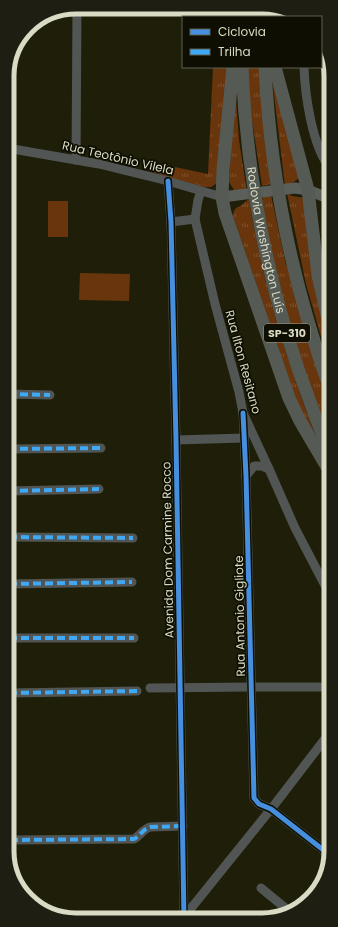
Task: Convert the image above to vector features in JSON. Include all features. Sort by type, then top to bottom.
[{"type":"highway","points":[[233,68],[223,170],[222,197],[225,213],[289,398],[300,421],[324,462]]},
{"type":"highway","name":"Rodovia Washington Luís","points":[[242,68],[251,168],[264,242],[281,312],[302,382],[324,437]]},
{"type":"highway","name":"Rodovia Washington Luís","points":[[265,68],[268,120],[281,205],[298,288],[324,370]]},
{"type":"highway","points":[[276,68],[308,190],[318,275],[324,302]]},
{"type":"main road","points":[[222,197],[295,188],[308,190],[324,196]]},
{"type":"street","points":[[76,160],[77,14]]},
{"type":"street","points":[[304,68],[307,107],[318,144],[324,156]]},
{"type":"street","name":"Rua Teotônio Vilela","points":[[14,149],[99,164],[168,181],[222,197]]},
{"type":"street","name":"Avenida Dom Carmine Rocco","points":[[168,181],[171,222],[176,440],[184,913]]},
{"type":"street","name":"Rua Ilton Resitano","points":[[201,191],[195,219],[215,304],[239,392],[242,413],[269,468],[295,528],[324,584]]},
{"type":"street","points":[[171,222],[195,219]]},
{"type":"street","points":[[14,394],[50,395]]},
{"type":"street","name":"Rua Antonio Gigliote","points":[[242,413],[246,476],[254,798],[259,804],[271,808]]},
{"type":"street","points":[[176,440],[244,438]]},
{"type":"street","points":[[14,449],[101,448]]},
{"type":"street","points":[[246,476],[254,466],[269,468]]},
{"type":"street","points":[[14,491],[99,489]]},
{"type":"street","points":[[14,537],[133,538]]},
{"type":"street","points":[[14,584],[132,582]]},
{"type":"street","points":[[14,638],[134,638]]},
{"type":"street","points":[[150,688],[252,686],[324,687]]},
{"type":"street","points":[[14,693],[137,691]]},
{"type":"street","points":[[188,913],[324,740]]},
{"type":"street","points":[[271,808],[324,850]]},
{"type":"street","points":[[14,840],[134,839],[138,837],[144,829],[150,827],[183,826]]},
{"type":"street","points":[[261,888],[286,908]]},
{"type":"green space","points":[[215,14],[231,14],[231,16],[215,16]]},
{"type":"green space","points":[[245,14],[259,14],[259,16],[245,16]]},
{"type":"green space","points":[[213,68],[229,68],[217,183],[211,187],[204,187],[148,171],[151,162],[208,174]]},
{"type":"green space","points":[[247,68],[260,68],[272,184],[262,186],[249,100]]},
{"type":"green space","points":[[272,78],[299,178],[291,184],[285,186]]},
{"type":"green space","points":[[234,99],[236,99],[239,140],[247,192],[234,190],[229,182]]},
{"type":"green space","points":[[287,193],[292,196],[305,198],[315,282],[324,317],[324,347],[306,284]]},
{"type":"green space","points":[[271,195],[286,265],[289,268],[324,387],[324,426],[284,309],[261,205],[263,196]]},
{"type":"green space","points":[[249,199],[269,294],[297,386],[320,447],[304,423],[233,216],[235,209]]},
{"type":"green space","points":[[48,201],[68,201],[68,237],[48,237]]},
{"type":"green space","points":[[80,273],[130,274],[129,301],[79,300]]},
{"type":"marked path","points":[[14,394],[50,395]]},
{"type":"marked path","points":[[14,449],[101,448]]},
{"type":"marked path","points":[[14,491],[99,489]]},
{"type":"marked path","points":[[14,537],[133,538]]},
{"type":"marked path","points":[[14,584],[132,582]]},
{"type":"marked path","points":[[14,638],[134,638]]},
{"type":"marked path","points":[[14,693],[137,691]]},
{"type":"marked path","points":[[14,840],[134,839],[145,829],[150,827],[183,826]]},
{"type":"cycle path","points":[[168,181],[171,222],[176,440],[184,913]]},
{"type":"cycle path","points":[[243,413],[254,798],[259,804],[271,809],[324,851]]}]
